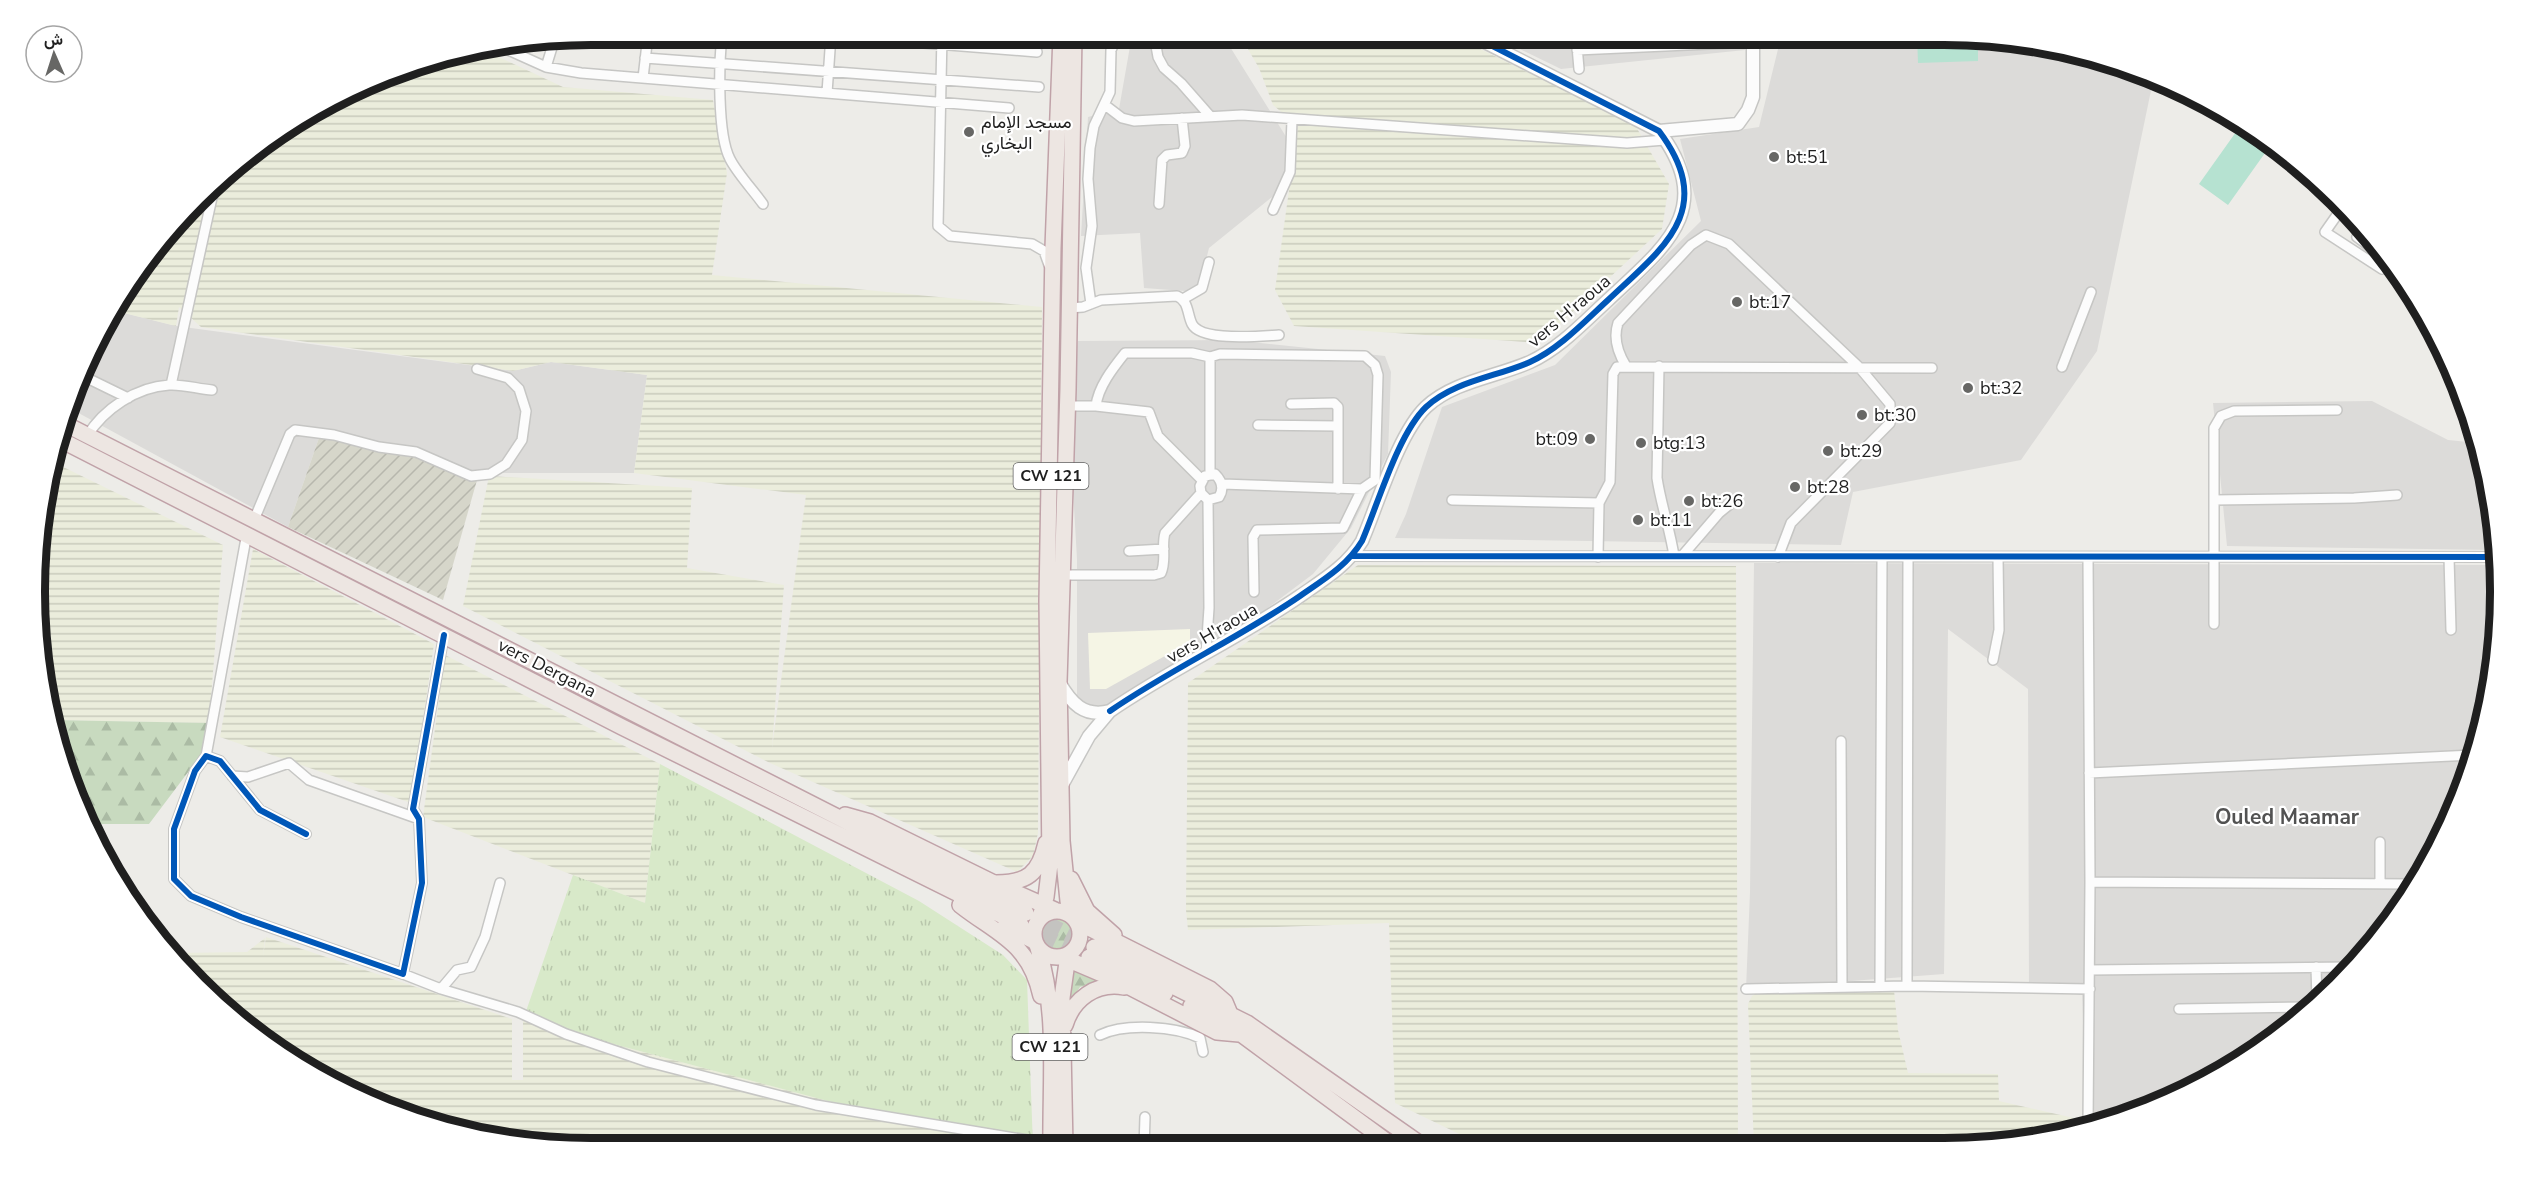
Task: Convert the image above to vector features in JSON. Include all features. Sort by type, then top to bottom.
[{"type":"highway","name":"CW 121","points":[[1037,914],[1050,864],[1047,601],[1053,276],[1061,45]]},
{"type":"highway","points":[[1057,1034],[1066,957],[1079,943],[1081,935],[1068,901],[1062,841],[1059,682],[1074,45]]},
{"type":"highway","name":"vers Dergana","points":[[71,427],[250,527],[562,675],[831,814],[1037,914]]},
{"type":"highway","points":[[66,442],[250,527],[444,635],[855,843],[1037,914],[1063,911],[1077,921],[1210,989],[1225,1002],[1230,1014]]},
{"type":"highway","points":[[831,814],[870,822],[994,883],[1037,914]]},
{"type":"highway","points":[[994,883],[1016,883],[1033,873],[1042,859],[1049,829]]},
{"type":"highway","points":[[855,843],[857,849],[867,858],[1036,944],[1049,956],[1066,957],[1217,1032],[1229,1035],[1241,1034]]},
{"type":"highway","points":[[1066,866],[1087,911],[1130,948]]},
{"type":"highway","points":[[960,905],[1005,935],[1025,958],[1038,984],[1045,1022],[1057,1034]]},
{"type":"highway","points":[[1036,944],[1034,928],[1037,914]]},
{"type":"highway","name":"CW 121","points":[[1036,944],[1057,1034],[1056,1138]]},
{"type":"highway","points":[[1381,1138],[1241,1034],[1091,952],[1230,1014],[1270,1037],[1413,1138]]},
{"type":"highway","points":[[1057,1034],[1068,1014],[1081,998],[1099,988],[1130,989]]},
{"type":"street","points":[[644,78],[647,45]]},
{"type":"street","points":[[721,45],[719,64],[725,144],[730,159],[763,204]]},
{"type":"street","points":[[827,93],[830,45]]},
{"type":"street","points":[[942,45],[938,226],[950,236],[1032,244],[1044,251],[1053,276]]},
{"type":"street","points":[[986,45],[1037,52]]},
{"type":"street","points":[[1091,304],[1086,268],[1092,226],[1088,179],[1094,126],[1110,92],[1111,50],[1113,45]]},
{"type":"street","points":[[1156,45],[1158,57],[1164,68],[1181,83],[1210,116]]},
{"type":"street","points":[[1492,45],[1662,136]]},
{"type":"street","points":[[1577,45],[1579,69]]},
{"type":"street","points":[[1577,50],[1650,45]]},
{"type":"street","points":[[1105,105],[1122,118],[1134,121],[1242,115],[1627,143],[1738,124],[1748,110],[1753,97],[1753,45]]},
{"type":"street","points":[[546,67],[552,46]]},
{"type":"street","points":[[511,51],[546,67],[644,78],[1009,108]]},
{"type":"street","points":[[645,58],[1039,87]]},
{"type":"street","points":[[1159,204],[1162,160],[1167,155],[1182,153],[1185,149],[1182,118]]},
{"type":"street","points":[[1273,210],[1292,165],[1292,120]]},
{"type":"street","name":"vers H'raoua","points":[[1062,785],[1089,736],[1110,711],[1278,611],[1326,579],[1353,556],[1365,534],[1406,435],[1427,407],[1442,396],[1461,387],[1530,362],[1549,351],[1583,324],[1662,249],[1672,236],[1682,215],[1683,189],[1676,163],[1662,136]]},
{"type":"street","points":[[171,385],[212,199]]},
{"type":"street","points":[[2338,214],[2325,232],[2382,269],[2383,268]]},
{"type":"street","points":[[1626,366],[1618,354],[1615,330],[1618,323],[1691,245],[1706,235],[1729,244],[1859,367],[1890,404],[1890,423],[1791,522],[1778,556]]},
{"type":"street","points":[[1183,299],[1202,288],[1209,262]]},
{"type":"street","points":[[2062,368],[2091,292]]},
{"type":"street","points":[[1069,308],[1101,300],[1177,296],[1183,299],[1192,326],[1202,333],[1250,337],[1279,335]]},
{"type":"street","points":[[1096,406],[1097,398],[1114,367],[1125,353],[1192,353],[1210,357],[1220,354],[1365,356],[1375,365],[1378,375],[1375,480],[1362,489],[1343,528],[1257,530],[1253,537],[1254,592]]},
{"type":"street","points":[[1210,357],[1210,474]]},
{"type":"street","points":[[1659,366],[1658,478],[1660,497],[1678,556]]},
{"type":"street","points":[[1598,557],[1599,503],[1610,482],[1613,374],[1617,367],[1932,368]]},
{"type":"street","points":[[477,369],[508,378],[519,389],[526,411],[522,440],[506,464],[490,474],[471,476],[416,452],[379,447],[334,435],[295,430],[290,434],[250,527],[206,756],[195,771],[174,829],[174,879],[191,896],[231,913],[441,988],[518,1012],[566,1034],[648,1062],[827,1107],[1009,1138]]},
{"type":"street","points":[[88,379],[128,398]]},
{"type":"street","points":[[87,436],[102,417],[128,398],[144,391],[171,385],[212,390]]},
{"type":"street","points":[[1291,404],[1334,403],[1338,407],[1338,489]]},
{"type":"street","points":[[1067,406],[1096,406],[1149,412],[1158,436],[1202,480],[1205,496],[1209,608],[1206,653]]},
{"type":"street","points":[[2214,624],[2214,428],[2221,416],[2234,411],[2337,410]]},
{"type":"street","points":[[1258,425],[1338,426]]},
{"type":"street","points":[[1062,575],[1158,575],[1163,570],[1165,532],[1205,496],[1219,497],[1222,484],[1215,474],[1210,474],[1202,480]]},
{"type":"street","points":[[1222,484],[1362,489]]},
{"type":"street","points":[[2214,500],[2354,498],[2397,495]]},
{"type":"street","points":[[1452,500],[1599,503]]},
{"type":"street","points":[[1678,556],[1730,504]]},
{"type":"street","points":[[1129,551],[1164,549]]},
{"type":"street","points":[[1353,556],[2489,557]]},
{"type":"street","points":[[1993,660],[1999,630],[1998,557]]},
{"type":"street","points":[[2088,557],[2090,882],[2088,1118]]},
{"type":"street","points":[[2449,557],[2451,630]]},
{"type":"street","points":[[1880,986],[1882,558]]},
{"type":"street","points":[[1907,986],[1908,558]]},
{"type":"street","points":[[402,974],[422,883],[419,819],[413,809],[444,635]]},
{"type":"street","points":[[1059,682],[1069,700],[1085,711],[1102,713],[1110,711]]},
{"type":"street","points":[[1841,741],[1842,986]]},
{"type":"street","points":[[2089,772],[2464,755]]},
{"type":"street","points":[[206,756],[220,761],[260,810],[306,834]]},
{"type":"street","points":[[232,776],[248,777],[289,763],[309,780],[419,819]]},
{"type":"street","points":[[2380,842],[2380,884]]},
{"type":"street","points":[[2090,882],[2405,884]]},
{"type":"street","points":[[441,988],[457,970],[471,967],[485,937],[500,884]]},
{"type":"street","points":[[2316,967],[2317,990]]},
{"type":"street","points":[[2090,970],[2340,967]]},
{"type":"street","points":[[1746,988],[1907,986],[2090,989]]},
{"type":"street","points":[[2180,1009],[2298,1007]]},
{"type":"street","points":[[1176,1030],[1184,1015]]},
{"type":"street","points":[[1100,1035],[1109,1031],[1134,1029],[1176,1030],[1200,1038],[1203,1052]]},
{"type":"street","points":[[1144,1138],[1145,1118]]},
{"type":"shaded area","points":[[1130,45],[1229,45],[1290,143],[1282,189],[1209,248],[1198,292],[1144,288],[1140,233],[1081,236],[1088,117],[1119,109]]},
{"type":"shaded area","points":[[1246,45],[1472,45],[1635,125],[1669,184],[1662,229],[1539,343],[1294,326],[1275,290],[1298,126],[1273,105],[1259,68]]},
{"type":"shaded area","points":[[1512,45],[1745,45],[1745,50],[1561,69]]},
{"type":"shaded area","points":[[1779,45],[1944,45],[2015,50],[2085,64],[2152,87],[2097,351],[2021,460],[1853,492],[1841,545],[1395,538],[1406,514],[1442,407],[1555,365],[1701,221],[1680,139],[1759,127]]},
{"type":"shaded area","points":[[493,55],[563,87],[713,100],[727,173],[712,275],[1042,307],[1038,833],[1033,856],[1017,872],[770,763],[463,606],[489,476],[692,488],[687,568],[784,585],[772,748],[806,495],[634,473],[647,375],[551,362],[513,371],[201,327],[179,307],[176,326],[122,312],[158,259],[181,231],[231,181],[288,137],[318,118],[382,87],[450,64]]},
{"type":"shaded area","points":[[122,312],[176,326],[513,371],[551,362],[647,375],[634,473],[479,473],[320,435],[288,527],[76,411],[101,350]]},
{"type":"shaded area","points":[[1232,340],[1385,356],[1391,372],[1388,454],[1351,528],[1313,574],[1265,610],[1153,676],[1104,712],[1077,707],[1077,559],[1068,402],[1078,341]]},
{"type":"shaded area","points":[[2372,401],[2448,440],[2469,442],[2479,485],[2488,550],[2227,546],[2213,403]]},
{"type":"shaded area","points":[[320,435],[479,473],[443,600],[288,527]]},
{"type":"shaded area","points":[[60,466],[223,545],[209,723],[61,720],[50,663],[45,592],[50,520]]},
{"type":"shaded area","points":[[253,549],[434,644],[411,803],[220,737]]},
{"type":"shaded area","points":[[1754,563],[2489,565],[2489,627],[2485,663],[2471,733],[2448,801],[2417,865],[2377,924],[2330,978],[2276,1025],[2247,1046],[2185,1082],[2119,1109],[2087,1118],[2082,995],[2029,987],[2028,689],[1948,629],[1944,974],[1746,989],[1750,892]]},
{"type":"shaded area","points":[[1358,565],[1736,566],[1738,1138],[1468,1138],[1395,1103],[1389,923],[1188,930],[1186,910],[1188,683]]},
{"type":"shaded area","points":[[1190,629],[1190,642],[1106,689],[1090,689],[1088,633]]},
{"type":"shaded area","points":[[445,655],[660,764],[645,903],[423,817]]},
{"type":"shaded area","points":[[266,937],[512,1019],[512,1080],[523,1080],[523,1020],[967,1138],[556,1137],[520,1133],[450,1119],[382,1096],[318,1065],[259,1025],[231,1002],[182,953],[247,952],[265,938],[263,956]]},
{"type":"shaded area","points":[[1894,990],[1898,1030],[1908,1073],[1998,1074],[1999,1101],[2074,1118],[2074,1122],[2015,1133],[1979,1137],[1754,1138],[1748,1004],[1752,996],[1758,992]]},
{"type":"green space","points":[[1917,45],[1978,46],[1978,61],[1918,63]]},
{"type":"green space","points":[[2236,132],[2265,153],[2228,205],[2199,184]]},
{"type":"green space","points":[[61,720],[209,723],[201,755],[149,824],[97,824],[74,767]]},
{"type":"green space","points":[[660,764],[919,901],[1003,955],[1027,980],[1033,1138],[967,1138],[523,1020],[573,875],[645,903]]},
{"type":"green space","points":[[1057,917],[1069,922],[1074,934],[1069,946],[1057,951],[1045,946],[1040,934],[1045,922]]},
{"type":"green space","points":[[1073,968],[1101,981],[1080,987],[1068,1005]]},
{"type":"tunnel","points":[[1026,913],[1094,947]]},
{"type":"tunnel","points":[[1021,925],[1089,957]]},
{"type":"cycle path","points":[[1110,711],[1277,611],[1342,565],[1362,541],[1406,434],[1426,407],[1437,398],[1462,385],[1530,362],[1551,350],[1647,263],[1664,245],[1676,226],[1683,205],[1684,183],[1676,159],[1659,131],[1491,45]]},
{"type":"cycle path","points":[[1353,556],[2489,557]]},
{"type":"cycle path","points":[[306,834],[260,810],[220,761],[206,756],[195,771],[174,829],[174,879],[191,896],[241,917],[403,974],[422,883],[419,819],[413,809],[444,635]]},
{"type":"place","name":"مسجد الإمام البخاري","points":[[969,132]]},
{"type":"place","name":"bt:51","points":[[1774,157]]},
{"type":"place","name":"bt:17","points":[[1737,302]]},
{"type":"place","name":"bt:32","points":[[1968,388]]},
{"type":"place","name":"bt:30","points":[[1862,415]]},
{"type":"place","name":"bt:09","points":[[1590,439]]},
{"type":"place","name":"btg:13","points":[[1641,443]]},
{"type":"place","name":"bt:29","points":[[1828,451]]},
{"type":"place","name":"bt:28","points":[[1795,487]]},
{"type":"place","name":"bt:26","points":[[1689,501]]},
{"type":"place","name":"bt:11","points":[[1638,520]]},
{"type":"district","name":"Ouled Maamar","points":[[2287,817]]}]
